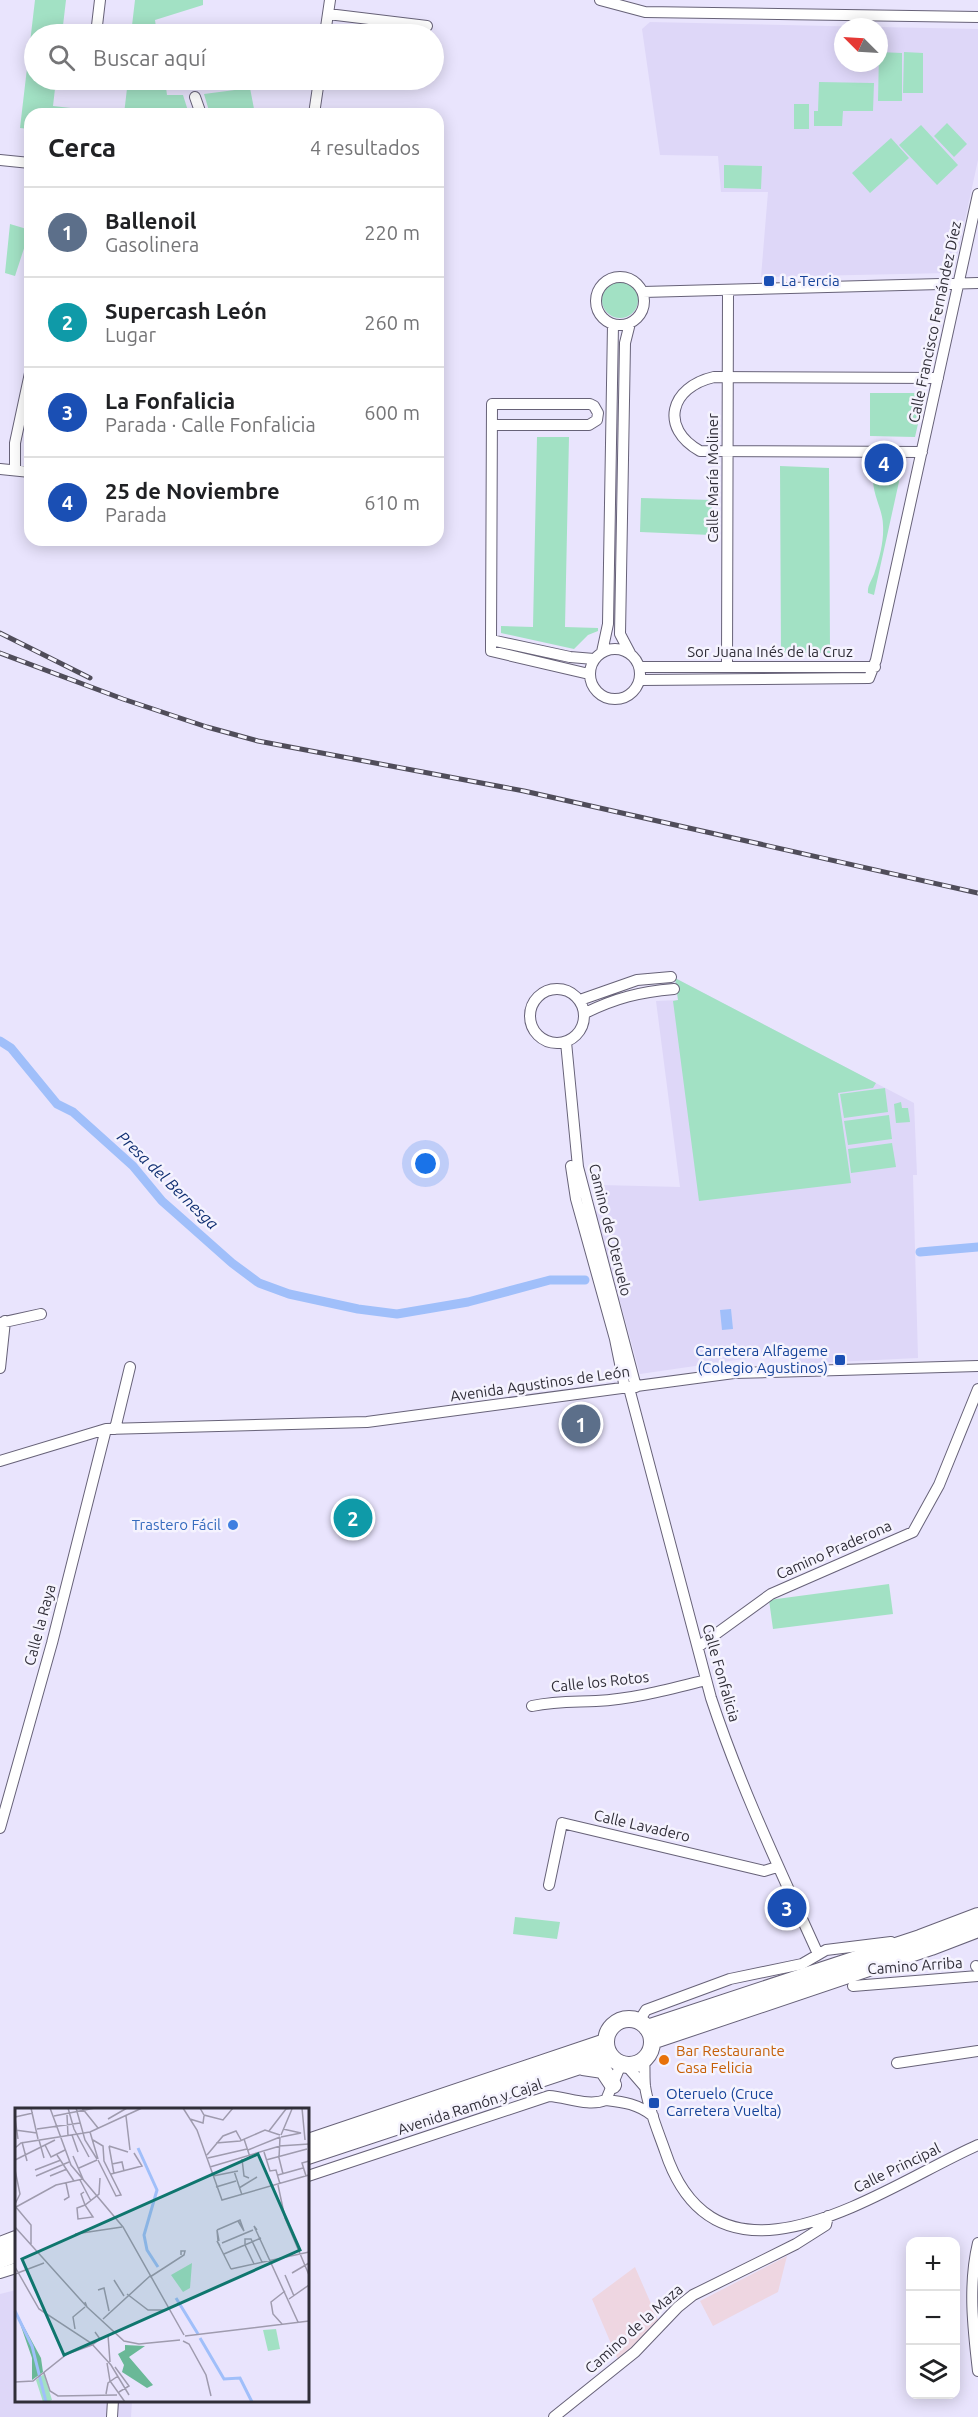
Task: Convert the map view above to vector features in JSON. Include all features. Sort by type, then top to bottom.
[{"type":"highway","points":[[646,2030],[920,1938],[978,1916]]},
{"type":"highway","points":[[646,2030],[931,1947],[978,1929]]},
{"type":"highway","points":[[309,2156],[573,2067],[616,2056],[636,2064],[650,2051],[646,2030],[628,2018],[617,2022],[609,2030],[616,2056]]},
{"type":"highway","points":[[309,2142],[616,2056]]},
{"type":"highway","points":[[573,2067],[594,2067],[603,2070],[609,2092]]},
{"type":"highway","points":[[0,2244],[15,2239]]},
{"type":"highway","points":[[0,2260],[15,2254]]},
{"type":"street","points":[[97,24],[100,0]]},
{"type":"street","points":[[326,24],[330,0]]},
{"type":"street","points":[[600,0],[645,12],[978,17]]},
{"type":"street","points":[[328,14],[411,24]]},
{"type":"street","points":[[315,108],[318,90]]},
{"type":"street","points":[[195,97],[199,108]]},
{"type":"street","points":[[0,160],[24,162]]},
{"type":"street","name":"Calle Francisco Fernández Díez","points":[[875,667],[978,194]]},
{"type":"street","points":[[613,324],[608,624],[589,674],[594,689],[608,699],[631,694],[640,680],[640,667],[620,634],[625,343],[630,323],[642,310],[643,292],[634,281],[622,276],[608,279],[602,283],[596,296],[595,303],[601,316],[613,324],[630,323]]},
{"type":"street","points":[[643,292],[978,284]]},
{"type":"street","name":"Calle María Moliner","points":[[727,666],[728,291]]},
{"type":"street","points":[[922,452],[700,451],[690,445],[680,434],[675,420],[676,406],[682,393],[689,386],[714,377],[938,378]]},
{"type":"street","points":[[15,470],[15,443],[24,401]]},
{"type":"street","points":[[492,425],[589,425],[597,420],[598,413],[590,404],[492,404],[491,651],[589,674]]},
{"type":"street","points":[[0,469],[24,471]]},
{"type":"street","points":[[491,640],[570,657],[598,655],[616,648],[630,653]]},
{"type":"street","name":"Sor Juana Inés de la Cruz","points":[[640,667],[875,667],[869,678],[640,680]]},
{"type":"street","points":[[580,1000],[637,981],[672,983],[612,1000],[585,1013]]},
{"type":"street","points":[[561,988],[572,992],[580,1000],[585,1013],[583,1025],[576,1035],[562,1043],[547,1042],[537,1035],[531,1026],[529,1014],[532,1003],[539,994],[550,989],[561,988]]},
{"type":"street","name":"Camino de Oteruelo","points":[[562,1043],[578,1167],[630,1388]]},
{"type":"street","points":[[0,1368],[2,1322],[41,1314]]},
{"type":"street","name":"Avenida Agustinos de León","points":[[0,1461],[110,1429],[368,1422],[754,1371],[978,1366]]},
{"type":"street","name":"Calle la Raya","points":[[0,1828],[129,1367]]},
{"type":"street","name":"Calle Fonfalicia","points":[[630,1388],[721,1730],[777,1867],[818,1954]]},
{"type":"street","name":"Camino Praderona","points":[[698,1647],[771,1594],[913,1532],[939,1485],[978,1389]]},
{"type":"street","name":"Calle los Rotos","points":[[532,1706],[555,1701],[597,1701],[643,1695],[706,1680]]},
{"type":"street","name":"Calle Lavadero","points":[[549,1885],[562,1822],[764,1871],[777,1867]]},
{"type":"street","points":[[646,2030],[646,2010],[716,1984],[802,1964],[826,1950],[920,1938]]},
{"type":"street","name":"Camino Arriba","points":[[853,1986],[977,1970]]},
{"type":"street","points":[[897,2063],[978,2051]]},
{"type":"street","points":[[616,2056],[645,2087]]},
{"type":"street","points":[[609,2092],[616,2056]]},
{"type":"street","points":[[644,2059],[645,2087]]},
{"type":"street","name":"Calle Principal","points":[[645,2087],[675,2176],[692,2201],[714,2218],[737,2228],[770,2232],[828,2216],[887,2192],[978,2145]]},
{"type":"street","name":"Avenida Ramón y Cajal","points":[[309,2176],[549,2096],[598,2103],[609,2092],[644,2108],[653,2116]]},
{"type":"street","name":"Camino de la Maza","points":[[554,2417],[635,2352],[678,2307],[693,2295],[806,2238],[826,2225],[828,2216]]},
{"type":"street","points":[[978,2243],[972,2268],[972,2319],[978,2371]]},
{"type":"street","points":[[0,2273],[15,2268]]},
{"type":"street","points":[[112,2417],[113,2402]]},
{"type":"shaded area","points":[[650,22],[834,26],[834,72],[888,72],[888,27],[978,29],[978,160],[955,266],[948,273],[761,277],[768,192],[721,192],[718,156],[660,155],[642,29]]},
{"type":"shaded area","points":[[675,978],[914,1103],[917,1175],[913,1175],[918,1358],[794,1364],[792,1352],[640,1374],[595,1211],[604,1210],[601,1185],[680,1187],[656,1001],[678,1000]]},
{"type":"shaded area","points":[[787,2256],[778,2292],[713,2326],[700,2301]]},
{"type":"shaded area","points":[[635,2267],[659,2322],[618,2360],[592,2299]]},
{"type":"shaded area","points":[[15,2290],[15,2402],[132,2402],[131,2417],[0,2417],[0,2294]]},
{"type":"green space","points":[[35,0],[66,0],[63,24],[32,24]]},
{"type":"green space","points":[[135,0],[203,0],[203,5],[155,20],[156,24],[132,24]]},
{"type":"green space","points":[[888,52],[902,53],[902,101],[878,101],[879,72],[888,72]]},
{"type":"green space","points":[[904,52],[923,53],[923,93],[903,93]]},
{"type":"green space","points":[[819,82],[874,83],[873,111],[843,111],[842,126],[814,126],[814,111],[818,111]]},
{"type":"green space","points":[[24,90],[55,90],[53,106],[71,108],[24,108],[24,128],[20,128]]},
{"type":"green space","points":[[127,90],[166,90],[167,95],[183,95],[187,108],[125,108]]},
{"type":"green space","points":[[250,90],[254,108],[208,108],[204,94]]},
{"type":"green space","points":[[794,104],[809,104],[809,129],[794,129]]},
{"type":"green space","points":[[947,123],[967,144],[954,157],[934,136]]},
{"type":"green space","points":[[921,125],[958,165],[937,185],[899,145]]},
{"type":"green space","points":[[891,138],[909,158],[870,193],[852,173]]},
{"type":"green space","points":[[724,165],[762,166],[761,189],[724,188]]},
{"type":"green space","points":[[10,224],[24,228],[24,248],[15,276],[5,273]]},
{"type":"green space","points":[[620,282],[633,287],[638,300],[633,313],[620,318],[607,313],[602,300],[607,287]]},
{"type":"green space","points":[[870,393],[925,393],[915,437],[870,436]]},
{"type":"green space","points":[[537,437],[569,437],[565,627],[598,628],[598,631],[588,635],[574,649],[501,633],[501,626],[533,627]]},
{"type":"green space","points":[[780,466],[829,468],[830,653],[781,653]]},
{"type":"green space","points":[[879,467],[902,468],[874,595],[868,593],[868,590],[880,554],[883,531],[873,480]]},
{"type":"green space","points":[[641,498],[712,500],[711,535],[640,532]]},
{"type":"green space","points":[[675,978],[876,1083],[873,1088],[838,1093],[851,1183],[699,1201],[673,1001],[678,1000]]},
{"type":"green space","points":[[885,1088],[888,1112],[844,1118],[840,1094]]},
{"type":"green space","points":[[901,1102],[902,1108],[908,1108],[910,1122],[896,1123],[894,1104]]},
{"type":"green space","points":[[889,1115],[892,1139],[848,1145],[844,1121]]},
{"type":"green space","points":[[892,1143],[896,1167],[851,1173],[848,1149]]},
{"type":"green space","points":[[889,1584],[893,1614],[773,1629],[769,1600]]},
{"type":"green space","points":[[515,1917],[560,1922],[557,1939],[513,1934]]},
{"type":"water","points":[[731,1309],[733,1329],[722,1330],[720,1310]]},
{"type":"waterway","name":"Presa del Bernesga","points":[[0,1041],[11,1048],[57,1104],[73,1112],[133,1166],[162,1201],[232,1263],[259,1283],[289,1294],[358,1309],[397,1314],[468,1302],[550,1280],[585,1280]]},
{"type":"waterway","name":"Presa del Bernesga","points":[[920,1252],[978,1247]]},
{"type":"railway","points":[[0,633],[90,678]]},
{"type":"railway","points":[[0,653],[123,699],[258,741],[524,791],[978,893]]},
{"type":"place","name":"La Tercia","points":[[769,281]]},
{"type":"place","name":"25 de Noviembre","points":[[884,463]]},
{"type":"place","name":"Carretera Alfageme (Colegio Agustinos)","points":[[840,1360]]},
{"type":"place","name":"Ballenoil","points":[[581,1424]]},
{"type":"place","name":"Supercash León","points":[[353,1518]]},
{"type":"place","name":"Trastero Fácil","points":[[233,1525]]},
{"type":"place","name":"La Fonfalicia","points":[[787,1908]]},
{"type":"place","name":"Bar Restaurante Casa Felicia","points":[[664,2060]]},
{"type":"place","name":"Oteruelo (Cruce Carretera Vuelta)","points":[[654,2103]]}]
